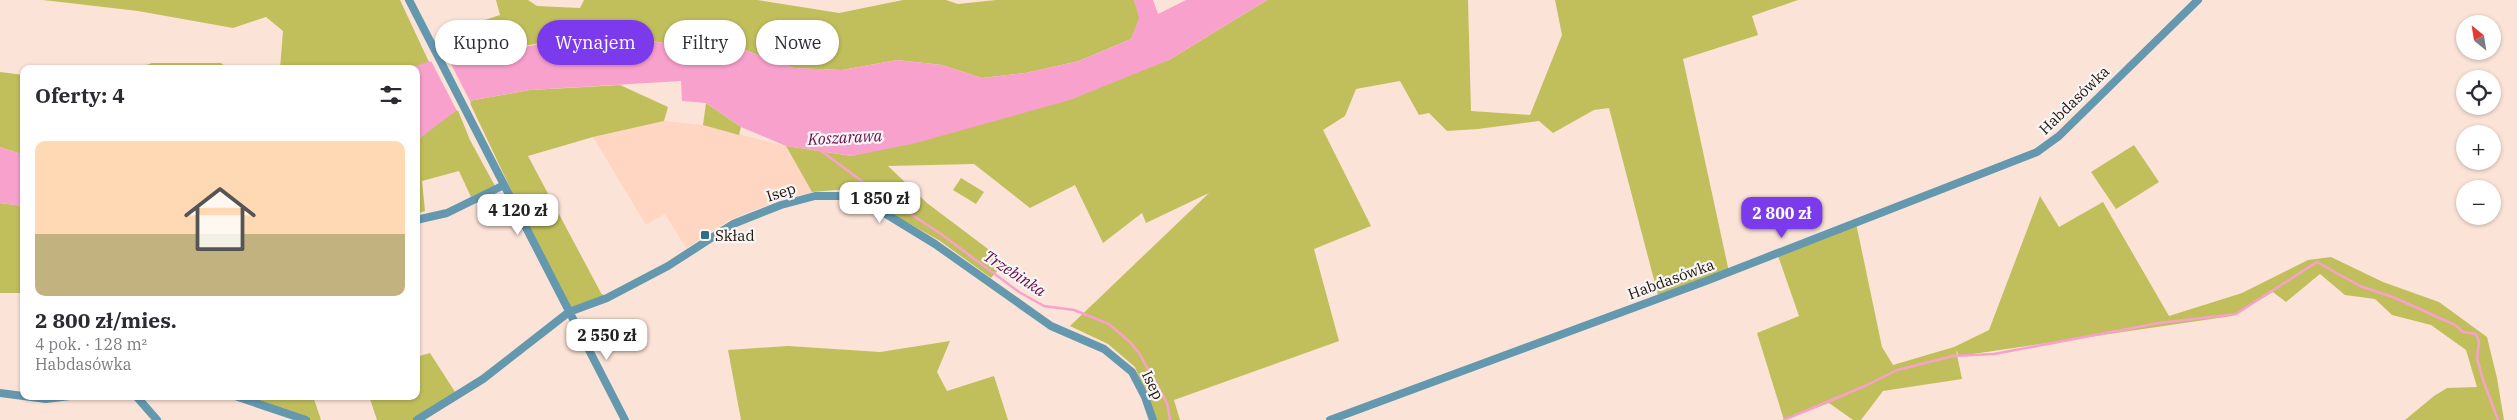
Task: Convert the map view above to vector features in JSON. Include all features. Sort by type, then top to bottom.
[{"type":"street","points":[[408,0],[625,420]]},
{"type":"street","name":"Habdasówka","points":[[1330,420],[1706,281],[2037,152],[2059,136],[2198,0]]},
{"type":"street","points":[[420,219],[448,213],[504,185]]},
{"type":"street","name":"Isep","points":[[417,420],[483,379],[569,312],[607,298],[668,266],[733,224],[781,205],[814,196],[843,196],[868,203],[936,244],[1052,326],[1104,349],[1132,372],[1146,397],[1153,420]]},
{"type":"street","points":[[0,393],[20,396]]},
{"type":"street","points":[[140,400],[157,420]]},
{"type":"street","points":[[247,400],[306,420]]},
{"type":"shaded area","points":[[43,0],[400,0],[429,62],[420,65],[280,65],[283,31],[266,17],[233,28],[138,11]]},
{"type":"shaded area","points":[[496,0],[528,0],[537,6],[580,8],[584,0],[757,0],[839,13],[903,0],[946,0],[958,4],[996,0],[1134,0],[1140,18],[1131,39],[1079,61],[1025,73],[982,78],[942,65],[897,60],[842,70],[794,68],[786,65],[839,65],[839,20],[756,20],[756,54],[746,50],[746,20],[664,20],[664,43],[654,41],[654,20],[537,20],[537,44],[527,45],[527,20],[485,20],[500,15]]},
{"type":"shaded area","points":[[1267,0],[1468,0],[1471,111],[1530,115],[1562,35],[1555,0],[1798,0],[1752,16],[1758,35],[1683,59],[1729,272],[1658,295],[1609,108],[1594,110],[1553,133],[1539,121],[1447,131],[1429,113],[1419,115],[1400,81],[1356,89],[1345,116],[1323,130],[1371,226],[1314,249],[1339,341],[1174,400],[1180,420],[1156,420],[1135,367],[1108,344],[1070,326],[1209,193],[1146,223],[1142,213],[1103,243],[1075,185],[1030,208],[974,164],[888,166],[927,203],[996,255],[998,270],[991,278],[940,241],[848,189],[812,192],[786,146],[852,156],[1169,60]]},
{"type":"shaded area","points":[[152,63],[221,63],[224,65],[146,65]]},
{"type":"shaded area","points":[[0,72],[20,74],[20,154],[0,147]]},
{"type":"shaded area","points":[[620,85],[668,107],[664,121],[593,137],[528,156],[601,293],[607,298],[569,312],[469,101],[530,90]]},
{"type":"shaded area","points":[[706,103],[741,127],[739,135],[703,125]]},
{"type":"shaded area","points":[[457,108],[470,140],[495,186],[471,197],[459,171],[422,181],[425,211],[420,213],[420,138]]},
{"type":"shaded area","points":[[664,121],[703,125],[786,146],[812,192],[779,200],[730,220],[686,248],[665,214],[646,225],[593,137]]},
{"type":"shaded area","points":[[2134,145],[2159,182],[2116,209],[2091,172]]},
{"type":"shaded area","points":[[961,178],[984,192],[976,204],[953,190]]},
{"type":"shaded area","points":[[2040,196],[2059,227],[2103,202],[2169,316],[2242,293],[2308,260],[2331,257],[2383,282],[2439,302],[2487,337],[2497,378],[2504,420],[2405,420],[2434,396],[2447,388],[2477,387],[2466,350],[2431,325],[2392,315],[2375,299],[2345,295],[2320,274],[2286,302],[2273,292],[2232,316],[1959,356],[1956,350],[1962,379],[1883,391],[1861,420],[1853,420],[1829,403],[1784,420],[1757,333],[1799,316],[1777,253],[1856,223],[1882,347],[1893,365],[1954,347],[1989,330]]},
{"type":"shaded area","points":[[0,203],[20,206],[20,293],[0,293]]},
{"type":"shaded area","points":[[950,341],[937,372],[947,391],[994,376],[1008,420],[741,420],[728,350],[788,346],[880,352]]},
{"type":"shaded area","points":[[430,353],[457,395],[417,420],[377,420],[370,400],[420,400],[420,356]]},
{"type":"shaded area","points":[[254,400],[314,400],[321,420],[306,420]]},
{"type":"water","name":"Koszarawa","points":[[1134,0],[1153,0],[1158,14],[1186,0],[1267,0],[1169,60],[1070,100],[916,143],[852,156],[786,146],[741,127],[706,103],[682,101],[681,81],[530,90],[469,101],[420,138],[419,65],[435,61],[435,65],[527,65],[527,46],[537,44],[537,65],[654,65],[654,41],[664,43],[664,65],[746,65],[746,50],[756,54],[756,65],[786,65],[794,68],[842,70],[897,60],[942,65],[982,78],[1025,73],[1079,61],[1131,39],[1139,18]]},
{"type":"water","points":[[0,147],[20,154],[20,206],[0,203]]},
{"type":"pier","points":[[430,59],[435,59],[435,65],[452,65],[471,103],[457,111]]},
{"type":"waterway","name":"Trzebinka","points":[[820,150],[867,185]]},
{"type":"waterway","name":"Trzebinka","points":[[871,188],[941,234],[1019,292],[1044,306],[1074,310],[1109,324],[1130,342],[1139,353],[1167,403],[1170,420]]},
{"type":"waterway","points":[[1784,420],[1865,386],[1897,370],[1953,356],[1994,354],[2159,323],[2236,314],[2317,262],[2360,286],[2393,297],[2455,325],[2463,332],[2476,334],[2479,342],[2477,358],[2498,420]]},
{"type":"place","name":"Skład","points":[[705,235]]}]
